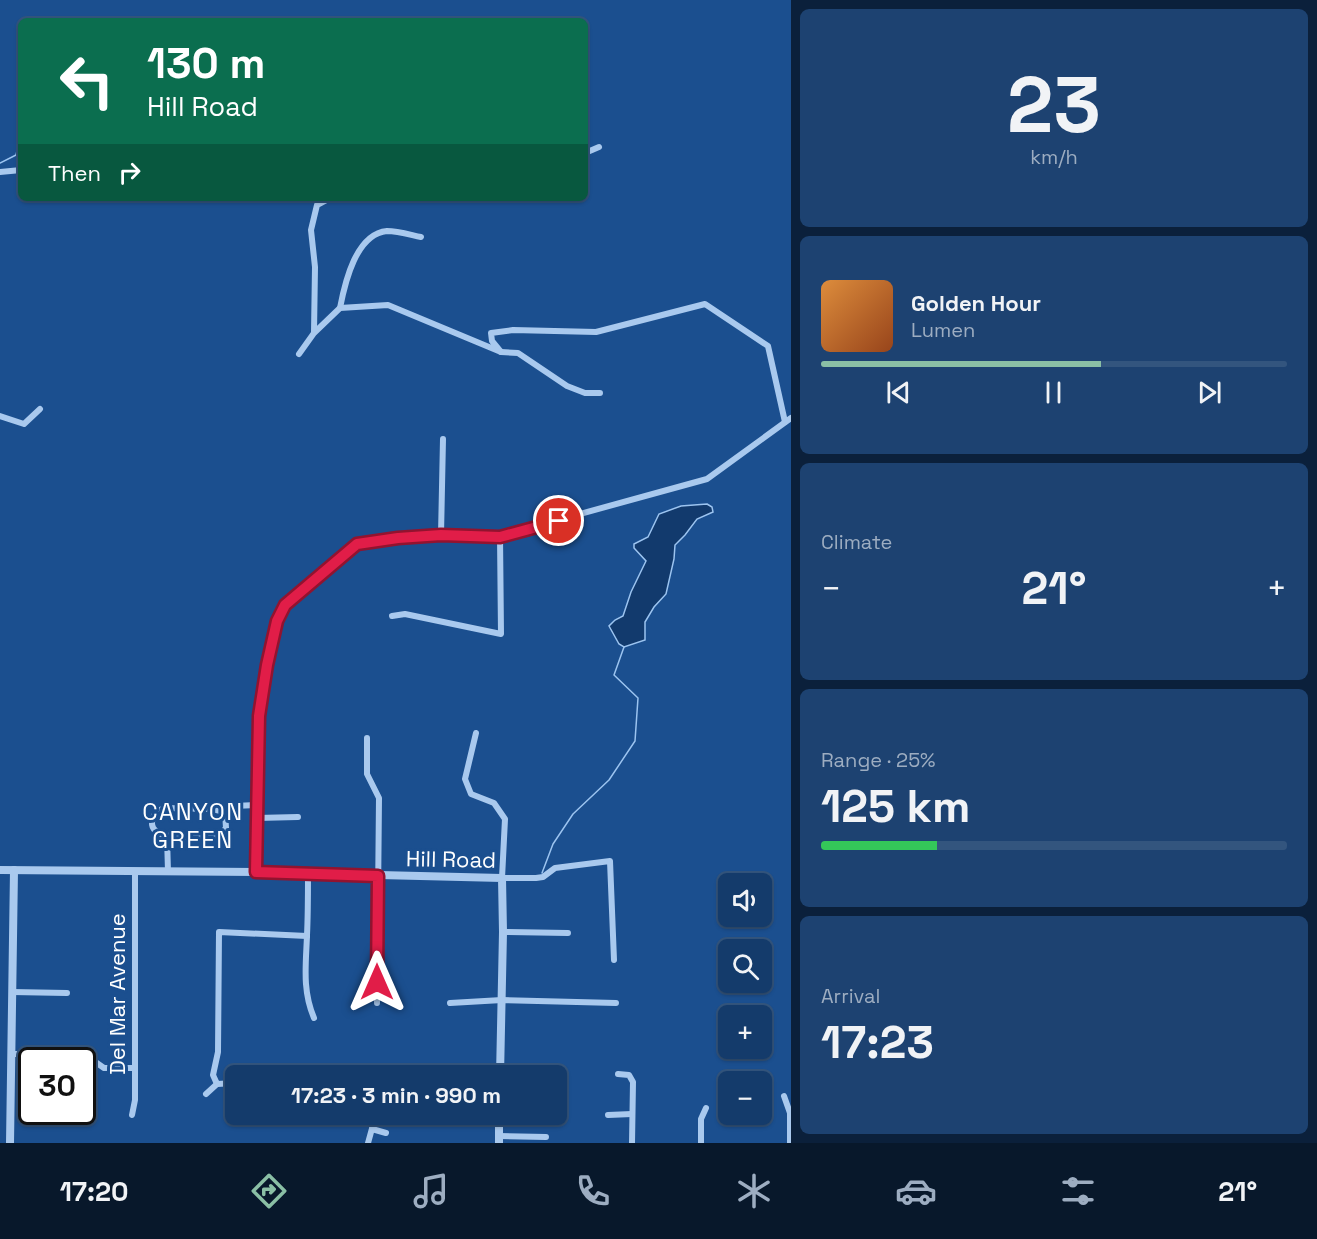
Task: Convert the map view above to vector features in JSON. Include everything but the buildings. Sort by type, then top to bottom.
[{"type":"street","points":[[588,152],[599,147]]},
{"type":"street","points":[[0,172],[18,170]]},
{"type":"street","points":[[314,333],[315,278],[311,230],[317,204],[324,201]]},
{"type":"street","points":[[299,354],[314,333],[340,308],[347,280],[363,243],[372,236],[388,231],[421,237]]},
{"type":"street","points":[[256,872],[259,716],[277,621],[285,605],[357,544],[441,535],[500,537],[707,479],[788,420],[768,346],[705,304],[596,332],[513,330],[491,333],[492,341],[501,352]]},
{"type":"street","points":[[340,308],[388,305],[501,352],[518,352],[567,386],[585,393],[600,393]]},
{"type":"street","points":[[0,416],[24,424],[40,409]]},
{"type":"street","points":[[441,535],[443,439]]},
{"type":"street","points":[[392,616],[405,614],[501,634],[500,537]]},
{"type":"street","points":[[476,733],[465,779],[471,794],[494,803],[506,819],[502,878],[500,1065]]},
{"type":"street","points":[[367,738],[367,774],[379,798],[377,1003]]},
{"type":"street","points":[[225,812],[226,828],[215,836],[167,836],[158,834],[152,826],[155,814],[160,809],[212,809],[225,812],[234,806],[258,806]]},
{"type":"street","points":[[257,818],[298,817]]},
{"type":"street","points":[[167,836],[168,872]]},
{"type":"street","name":"Hill Road","points":[[0,870],[256,872],[536,878],[543,877],[555,868],[610,861],[614,960]]},
{"type":"street","points":[[10,1143],[14,870]]},
{"type":"street","name":"Del Mar Avenue","points":[[132,1115],[135,1100],[135,872]]},
{"type":"street","points":[[308,874],[304,970],[314,1018]]},
{"type":"street","points":[[217,1084],[213,1075],[218,1052],[219,932],[307,936]]},
{"type":"street","points":[[503,932],[568,933]]},
{"type":"street","points":[[12,992],[67,993]]},
{"type":"street","points":[[450,1003],[502,1000],[616,1003]]},
{"type":"street","points":[[11,1054],[84,1054],[104,1068],[134,1068]]},
{"type":"street","points":[[618,1074],[629,1075],[633,1082],[632,1143]]},
{"type":"street","points":[[206,1094],[217,1084],[225,1084]]},
{"type":"street","points":[[784,1096],[790,1113],[790,1143]]},
{"type":"street","points":[[701,1143],[702,1119],[706,1108]]},
{"type":"street","points":[[608,1115],[632,1114]]},
{"type":"street","points":[[368,1143],[373,1125]]},
{"type":"street","points":[[372,1129],[386,1133]]},
{"type":"street","points":[[499,1139],[546,1137]]},
{"type":"water","points":[[707,504],[712,507],[713,512],[697,519],[675,545],[666,594],[654,607],[645,622],[645,640],[624,647],[619,644],[609,626],[623,616],[631,592],[646,561],[634,548],[634,544],[648,537],[659,514],[681,506]]},
{"type":"waterway","points":[[0,163],[16,155],[18,147]]},
{"type":"waterway","points":[[542,873],[553,844],[573,814],[609,780],[635,741],[638,698],[614,675],[624,647]]},
{"type":"district","name":"CANYON GREEN","points":[[193,825]]},
{"type":"route","points":[[377,982],[378,876],[256,872],[259,716],[277,621],[285,605],[357,544],[441,535],[500,537],[559,521]]}]
